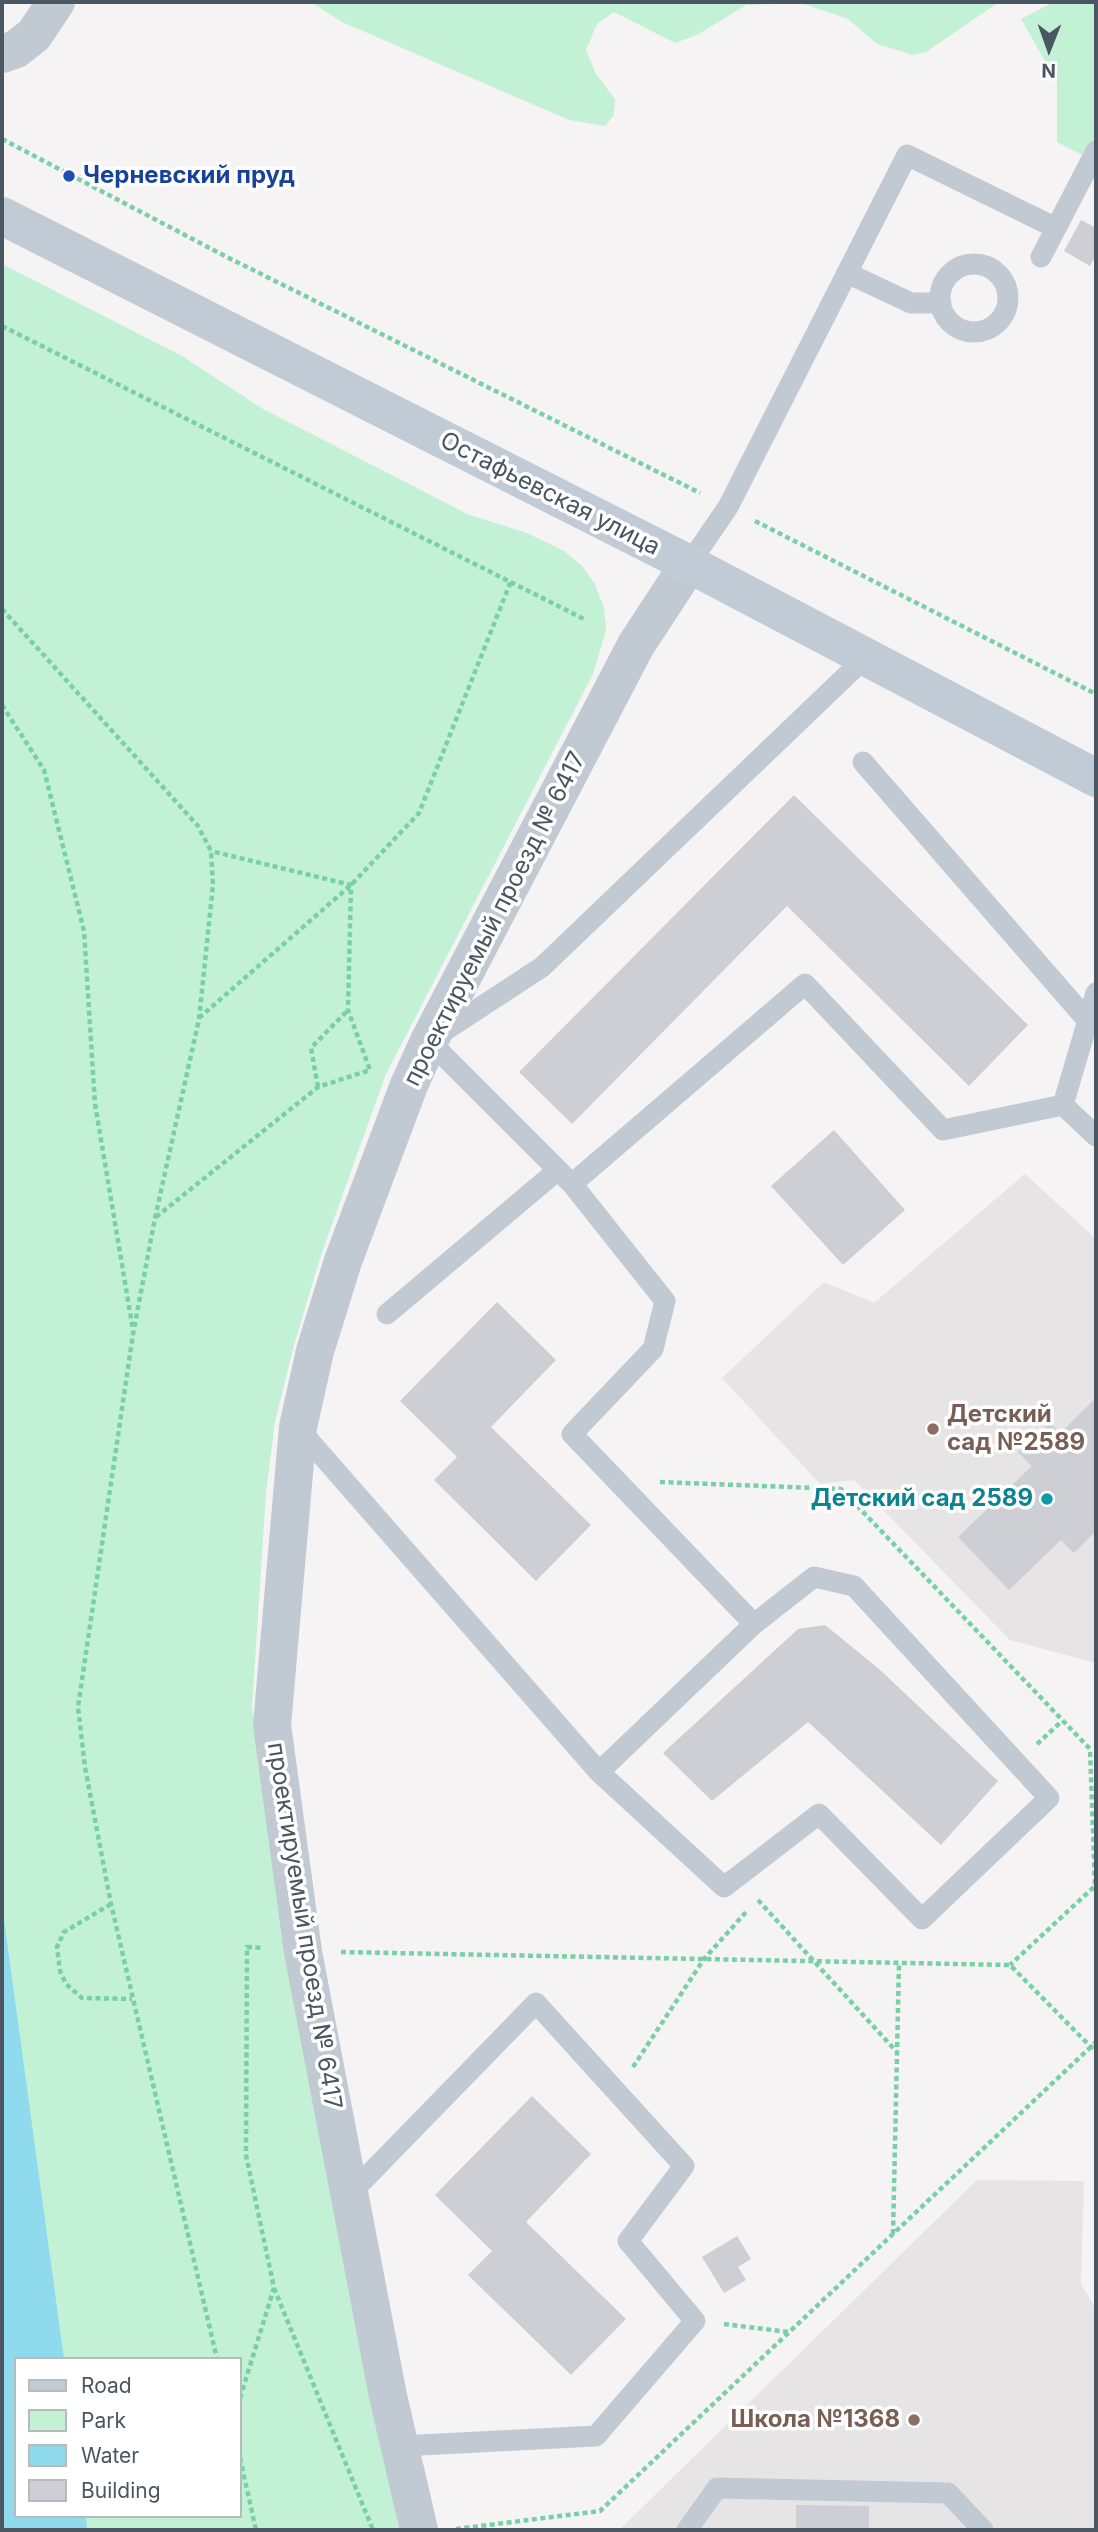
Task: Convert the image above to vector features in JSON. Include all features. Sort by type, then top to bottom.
[{"type":"street","points":[[2,54],[16,49],[34,35],[56,2]]},
{"type":"street","name":"Остафьевская улица","points":[[2,215],[689,564],[1096,778]]},
{"type":"street","name":"проектируемый проезд № 6417","points":[[419,2530],[349,2195],[303,1952],[272,1725],[298,1427],[315,1351],[343,1261],[409,1085],[429,1041],[636,645],[689,564]]},
{"type":"lane","points":[[1041,257],[1096,152]]},
{"type":"lane","points":[[689,564],[728,507],[907,155],[1056,228]]},
{"type":"lane","points":[[847,273],[911,303],[941,303]]},
{"type":"lane","points":[[754,1624],[572,1434],[653,1349],[665,1301],[565,1177],[429,1041],[542,967],[866,657]]},
{"type":"lane","points":[[863,762],[1088,1021]]},
{"type":"lane","points":[[387,1314],[565,1177],[805,984],[943,1130],[1063,1105]]},
{"type":"lane","points":[[1063,1105],[1096,993]]},
{"type":"lane","points":[[1063,1105],[1096,1136]]},
{"type":"lane","points":[[298,1427],[599,1772],[724,1887],[819,1814],[922,1919],[1049,1798],[854,1586],[814,1577],[754,1624],[599,1772]]},
{"type":"lane","points":[[349,2195],[536,2003],[684,2166],[628,2241],[695,2321],[596,2436],[400,2446]]},
{"type":"lane","points":[[687,2530],[717,2487],[948,2493],[983,2530]]},
{"type":"path","points":[[2,139],[223,255],[1096,694]]},
{"type":"path","points":[[2,326],[586,620]]},
{"type":"path","points":[[199,1019],[351,885],[419,813],[511,581]]},
{"type":"path","points":[[2,608],[198,826],[211,851],[213,885],[199,1019],[155,1218],[134,1334],[78,1707],[85,1767],[111,1904],[217,2357]]},
{"type":"path","points":[[2,705],[44,770],[85,931],[95,1104],[134,1334]]},
{"type":"path","points":[[211,851],[351,885]]},
{"type":"path","points":[[155,1218],[318,1087],[370,1070],[348,1010],[351,885]]},
{"type":"path","points":[[318,1087],[311,1048],[348,1010]]},
{"type":"path","points":[[1090,1749],[1096,1756]]},
{"type":"path","points":[[737,1877],[897,2051]]},
{"type":"path","points":[[617,2091],[704,1959],[757,1899]]},
{"type":"path","points":[[111,1904],[64,1932],[57,1947],[61,1971],[66,1984],[82,1998],[132,1999]]},
{"type":"path","points":[[247,1947],[246,2155],[274,2288],[373,2530]]},
{"type":"path","points":[[303,1952],[1010,1965],[1094,2048]]},
{"type":"path","points":[[893,2235],[899,1963]]},
{"type":"path","points":[[449,2530],[600,2511],[1094,2048],[1096,2042]]},
{"type":"path","points":[[242,2392],[274,2288]]},
{"type":"path","points":[[695,2321],[789,2332]]},
{"type":"path","points":[[242,2467],[256,2530]]},
{"type":"shaded area","name":"Детский сад №2589","points":[[1025,1174],[1096,1239],[1096,1663],[1010,1640],[854,1480],[820,1484],[722,1378],[824,1282],[874,1303]]},
{"type":"shaded area","name":"Школа №1368","points":[[977,2180],[1084,2181],[1081,2284],[1096,2309],[1096,2530],[619,2530]]},
{"type":"green space","points":[[311,2],[999,2],[926,52],[913,55],[877,44],[848,19],[801,3],[746,5],[697,35],[675,43],[614,12],[597,24],[586,50],[596,74],[615,99],[614,115],[605,126],[569,120],[342,22]]},
{"type":"green space","points":[[1054,2],[1096,2],[1096,162],[1057,142],[1057,82],[1021,19]]},
{"type":"green space","points":[[2,264],[182,356],[263,409],[467,514],[527,533],[564,551],[582,566],[595,584],[604,608],[606,630],[593,674],[386,1074],[321,1255],[294,1345],[275,1422],[266,1493],[252,1708],[284,1937],[399,2530],[2,2530]]},
{"type":"water","points":[[2,1905],[64,2357],[14,2357],[14,2518],[86,2518],[87,2530],[2,2530]]},
{"type":"building","points":[[1081,220],[1096,228],[1096,255],[1090,266],[1064,251]]},
{"type":"building","points":[[794,795],[1028,1025],[969,1086],[787,906],[572,1124],[519,1072]]},
{"type":"building","points":[[834,1130],[905,1210],[843,1265],[771,1186]]},
{"type":"building","points":[[497,1302],[556,1360],[491,1427],[591,1525],[536,1581],[434,1480],[457,1457],[400,1401]]},
{"type":"building","name":"Детский сад 2589","points":[[1096,1398],[1096,1531],[1074,1553],[1061,1540],[1009,1590],[958,1537],[1032,1466],[1018,1452],[1050,1423],[1060,1433]]},
{"type":"building","points":[[825,1625],[879,1669],[998,1781],[941,1845],[808,1722],[712,1801],[663,1753],[798,1629]]},
{"type":"building","points":[[532,2096],[591,2154],[526,2222],[626,2319],[571,2375],[468,2275],[492,2251],[435,2195]]},
{"type":"building","points":[[737,2236],[751,2259],[738,2267],[746,2280],[724,2293],[702,2257]]},
{"type":"building","points":[[796,2505],[869,2506],[869,2530],[796,2530]]},
{"type":"place","name":"Черневский пруд","points":[[69,176]]},
{"type":"place","name":"Детский сад №2589","points":[[933,1429]]},
{"type":"place","name":"Детский сад 2589","points":[[1047,1499]]},
{"type":"place","name":"Школа №1368","points":[[914,2420]]}]
